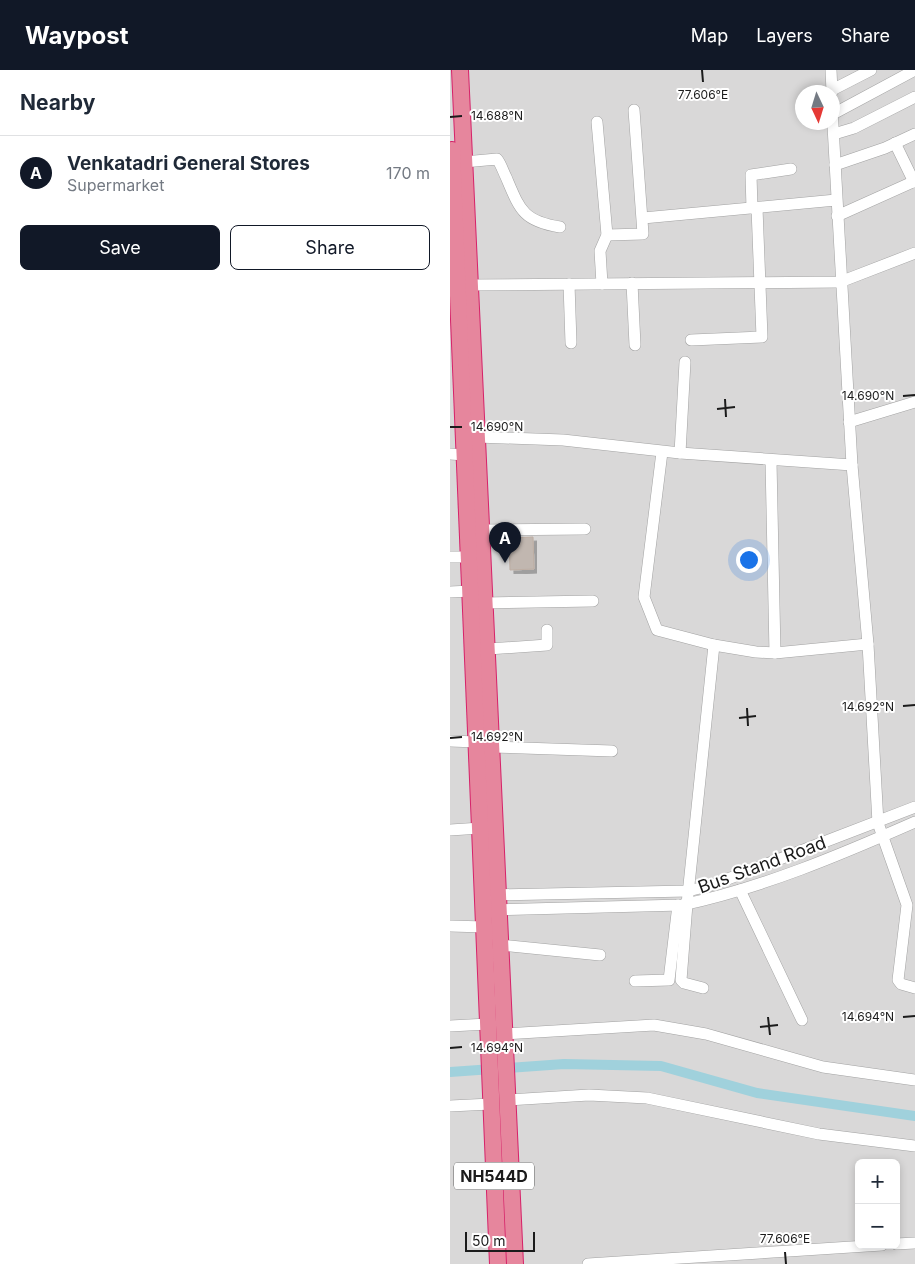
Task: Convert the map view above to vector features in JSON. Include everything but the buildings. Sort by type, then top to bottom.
[{"type":"highway","name":"NH544D","points":[[460,70],[469,285],[476,396],[480,530],[488,649],[481,828],[491,902],[501,945],[498,1264]]},
{"type":"highway","name":"NH544D","points":[[450,107],[457,454],[469,557],[485,745],[491,902],[485,927],[488,1024],[500,1044]]},
{"type":"highway","name":"NH544D","points":[[499,1096],[515,1264]]},
{"type":"street","points":[[831,70],[832,85]]},
{"type":"street","points":[[840,87],[871,70]]},
{"type":"street","points":[[840,110],[915,70]]},
{"type":"street","points":[[834,134],[854,128],[915,97]]},
{"type":"street","points":[[607,235],[644,234],[638,183],[634,110]]},
{"type":"street","points":[[597,122],[607,235],[600,251],[602,284]]},
{"type":"street","points":[[834,130],[840,282],[852,465],[868,644],[878,823],[911,904],[898,980],[902,984],[915,988]]},
{"type":"street","points":[[835,165],[915,134]]},
{"type":"street","points":[[837,216],[914,181],[895,143]]},
{"type":"street","points":[[464,162],[497,160],[520,209],[527,217],[536,222],[560,227]]},
{"type":"street","points":[[691,340],[761,338],[760,284],[751,175],[791,169]]},
{"type":"street","points":[[643,218],[836,200]]},
{"type":"street","points":[[469,285],[840,282],[915,253]]},
{"type":"street","points":[[569,284],[571,343]]},
{"type":"street","points":[[632,284],[635,345]]},
{"type":"street","points":[[680,453],[685,362]]},
{"type":"street","points":[[849,422],[915,402]]},
{"type":"street","points":[[477,437],[563,440],[662,452],[771,461],[852,465]]},
{"type":"street","points":[[662,452],[644,596],[658,630],[756,652],[775,653],[868,644]]},
{"type":"street","points":[[771,461],[775,653]]},
{"type":"street","points":[[480,530],[584,529]]},
{"type":"street","points":[[450,558],[469,557]]},
{"type":"street","points":[[450,592],[471,591]]},
{"type":"street","points":[[485,603],[594,600]]},
{"type":"street","points":[[488,649],[547,645],[547,630]]},
{"type":"street","points":[[636,981],[669,980],[683,904],[688,891],[714,644]]},
{"type":"street","points":[[450,741],[485,745],[612,751]]},
{"type":"street","name":"Bus Stand Road","points":[[491,902],[688,891],[712,885],[878,823],[915,807]]},
{"type":"street","name":"Bus Stand Road","points":[[491,902],[683,904],[740,890],[915,822]]},
{"type":"street","points":[[450,830],[481,828]]},
{"type":"street","points":[[740,890],[802,1020]]},
{"type":"street","points":[[683,904],[682,980],[684,984],[703,988]]},
{"type":"street","points":[[450,926],[485,927]]},
{"type":"street","points":[[501,945],[600,955]]},
{"type":"street","points":[[450,1026],[488,1024]]},
{"type":"street","points":[[500,1044],[654,1025],[706,1034],[823,1067],[915,1080]]},
{"type":"street","points":[[450,1106],[499,1096],[589,1095],[647,1098],[819,1134],[915,1146]]},
{"type":"street","points":[[900,1244],[915,1243]]},
{"type":"street","points":[[588,1264],[855,1247]]},
{"type":"shaded area","points":[[450,70],[915,70],[915,1264],[450,1264]]},
{"type":"waterway","points":[[450,1072],[564,1064],[661,1066],[757,1093],[915,1116]]},
{"type":"place","name":"Venkatadri General Stores","points":[[505,563]]}]
